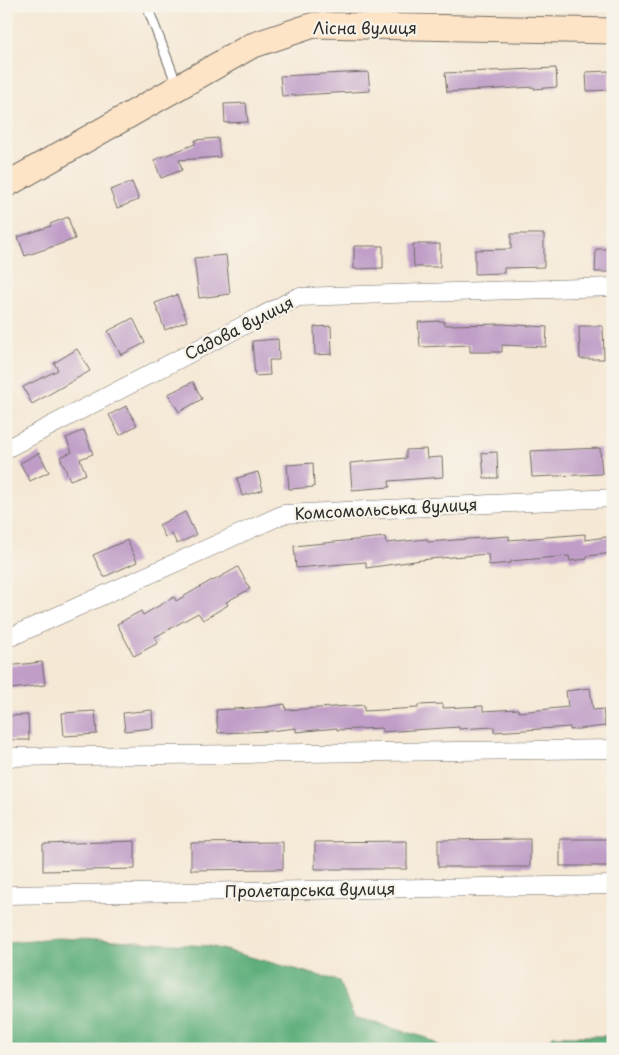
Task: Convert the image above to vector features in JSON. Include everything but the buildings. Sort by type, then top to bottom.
[{"type":"street","name":"Лісна вулиця","points":[[6,185],[251,46],[314,25],[613,31]]},
{"type":"street","name":"Садова вулиця","points":[[6,449],[298,297],[613,287]]},
{"type":"street","name":"Комсомольська вулиця","points":[[6,639],[284,514],[613,498]]},
{"type":"street","points":[[6,757],[613,749]]},
{"type":"street","name":"Пролетарська вулиця","points":[[6,895],[613,885]]},
{"type":"lane","points":[[147,6],[178,88]]},
{"type":"green space","points":[[58,938],[210,946],[339,981],[354,1017],[427,1038],[444,1049],[6,1049],[6,942]]},
{"type":"green space","points":[[553,1036],[613,1036],[613,1049],[542,1049]]}]
